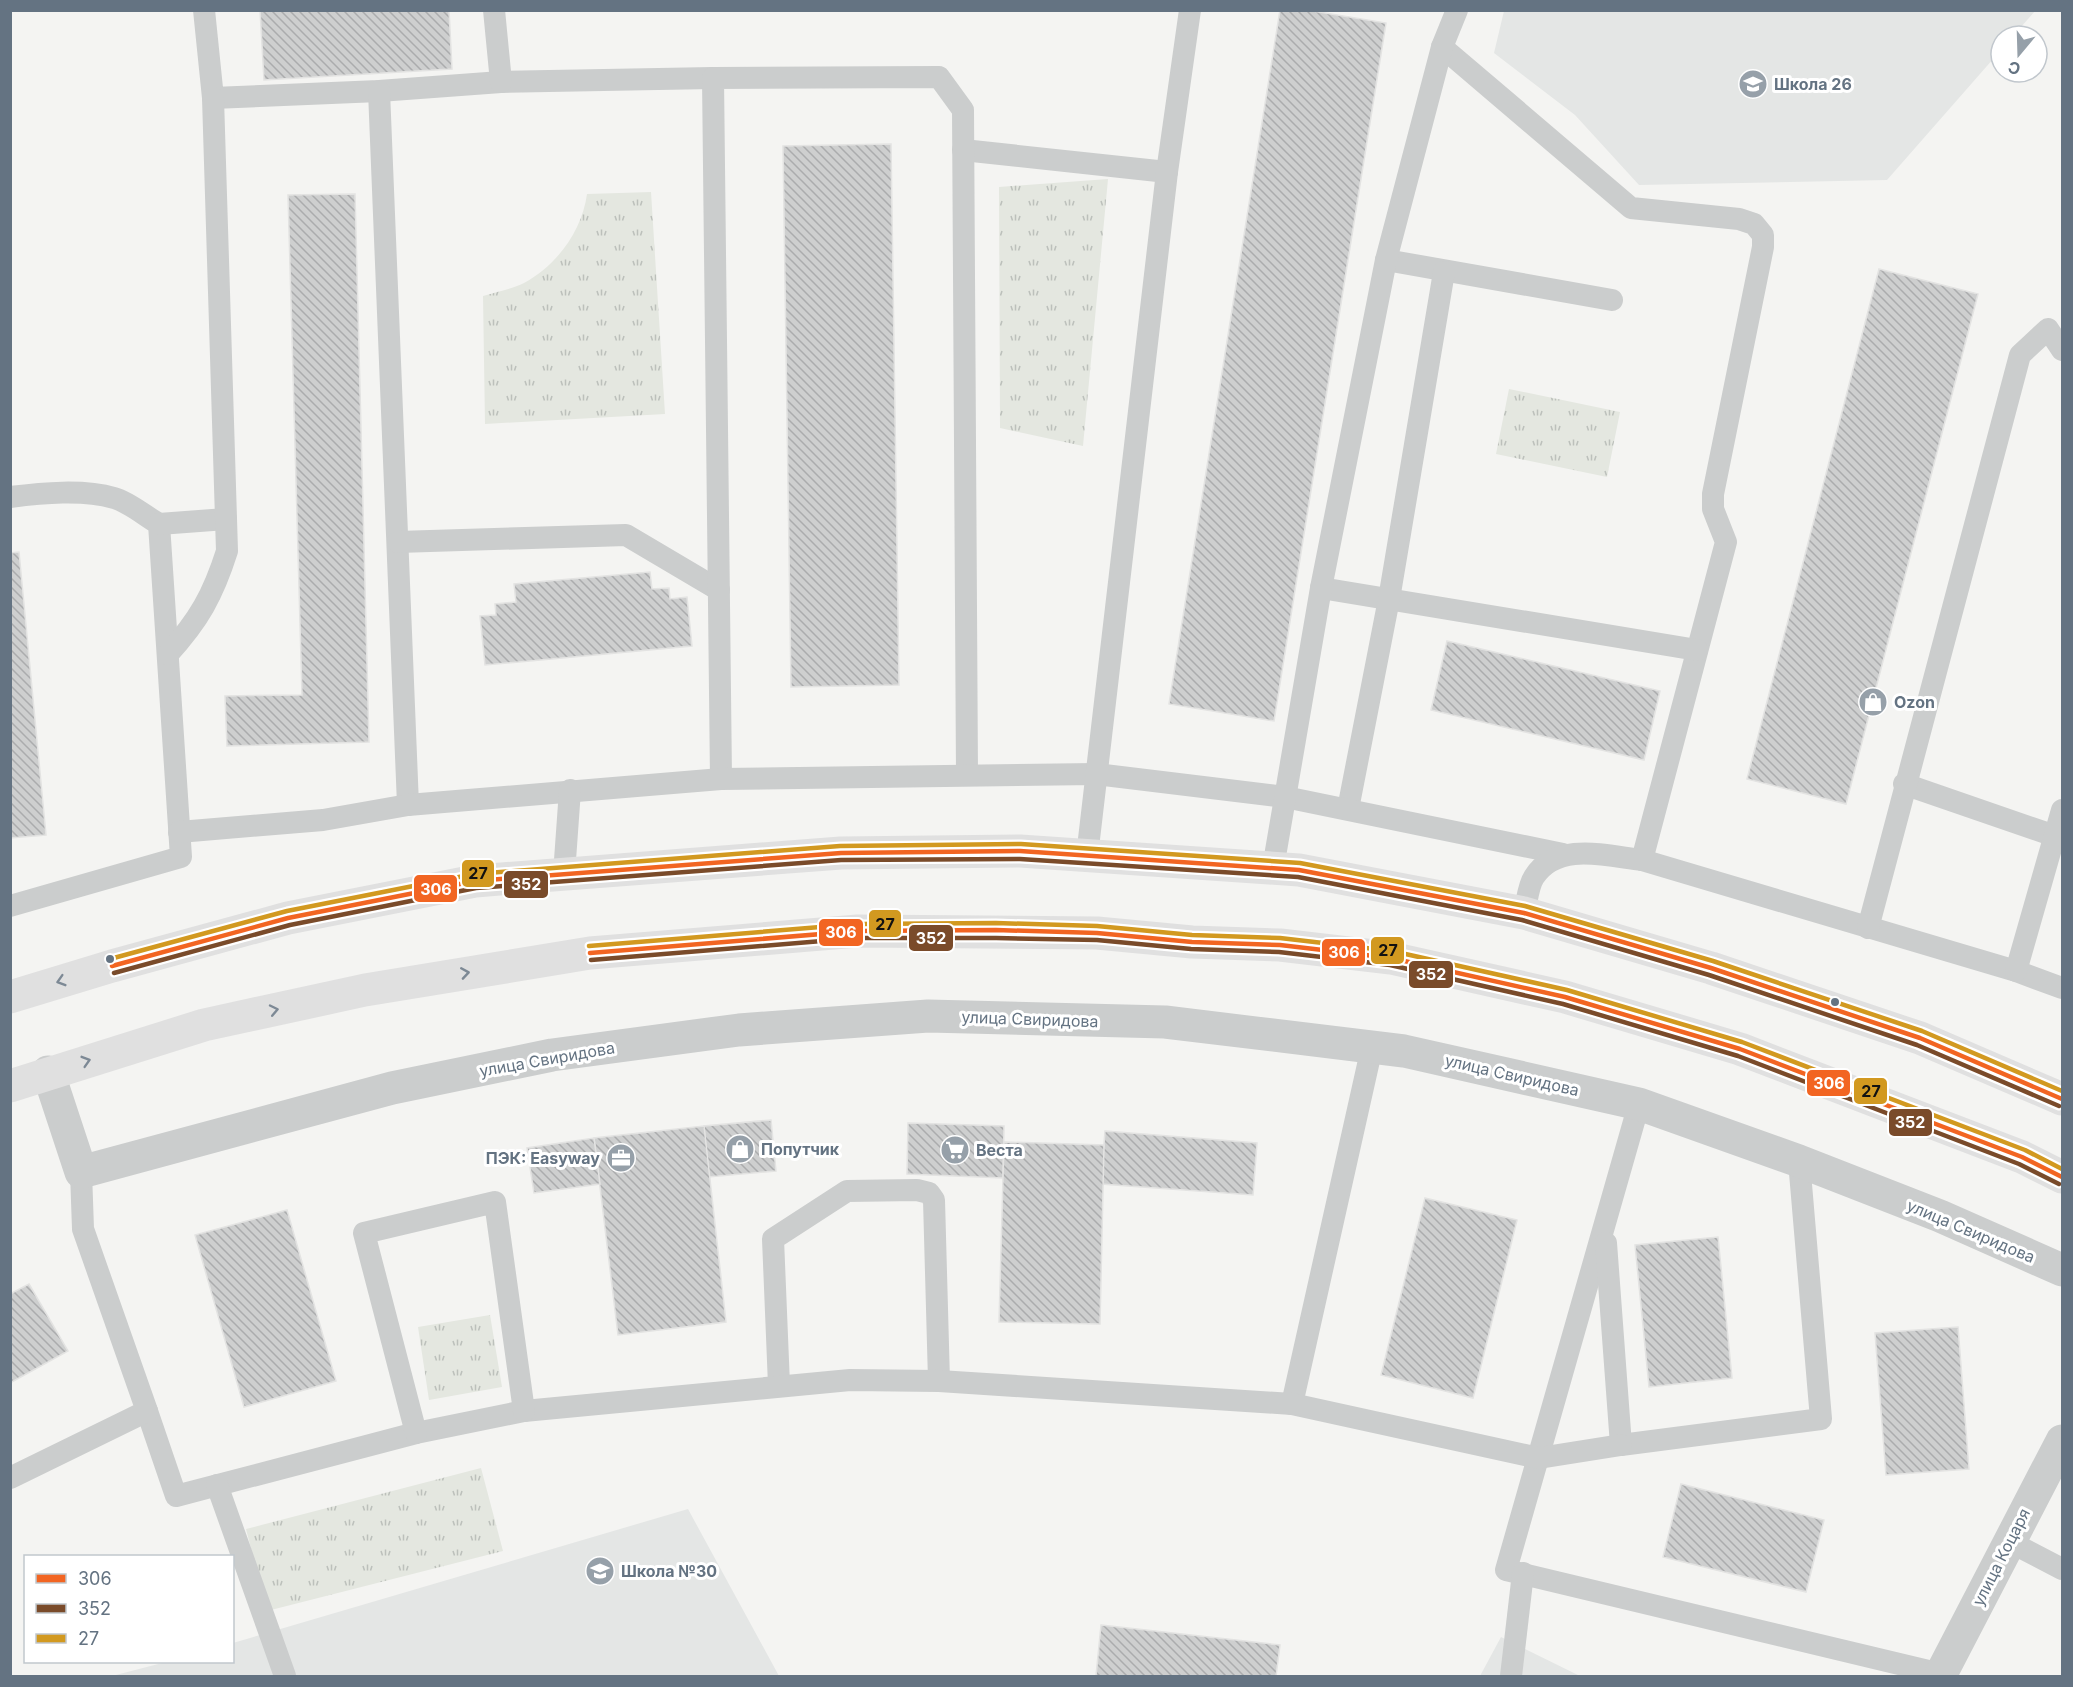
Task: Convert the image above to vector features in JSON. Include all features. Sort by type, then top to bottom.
[{"type":"street","points":[[10,997],[112,966],[288,918],[475,881],[841,853],[1020,851],[1299,870],[1524,913],[1711,968],[1920,1038],[2062,1099]]},
{"type":"street","points":[[10,1086],[48,1072],[204,1026],[365,990],[590,953],[858,931],[1096,933],[1192,942],[1280,945],[1391,958],[1565,997],[1740,1049],[2012,1153],[2062,1177]]},
{"type":"street","name":"улица Свиридова","points":[[81,1172],[392,1088],[552,1055],[739,1030],[928,1016],[1165,1022],[1404,1050],[1639,1104],[1799,1161],[1940,1216],[2062,1270]]},
{"type":"street","points":[[48,1072],[81,1172]]},
{"type":"street","name":"улица Коцаря","points":[[1941,1674],[2062,1440]]},
{"type":"lane","points":[[168,654],[188,632],[215,589],[227,551],[213,98],[204,10]]},
{"type":"lane","points":[[494,10],[501,82]]},
{"type":"lane","points":[[1087,856],[1167,172],[1190,10]]},
{"type":"lane","points":[[1273,868],[1321,588],[1386,260],[1442,47],[1456,10]]},
{"type":"lane","points":[[1442,47],[1631,208],[1739,219],[1754,224],[1763,235],[1763,246],[1713,494],[1713,509],[1726,542],[1642,860]]},
{"type":"lane","points":[[213,98],[379,91],[501,82],[939,77],[963,110],[967,774]]},
{"type":"lane","points":[[713,78],[721,779]]},
{"type":"lane","points":[[379,91],[408,805]]},
{"type":"lane","points":[[963,150],[1167,172]]},
{"type":"lane","points":[[1386,260],[1612,300]]},
{"type":"lane","points":[[1348,809],[1389,598],[1444,272]]},
{"type":"lane","points":[[1868,928],[1904,784],[2020,355],[2048,329],[2062,350]]},
{"type":"lane","points":[[10,497],[53,494],[115,498],[159,524],[226,519]]},
{"type":"lane","points":[[10,906],[181,857],[159,524]]},
{"type":"lane","points":[[398,542],[626,535],[719,590]]},
{"type":"lane","points":[[1321,588],[1697,650]]},
{"type":"lane","points":[[179,832],[323,820],[408,805],[721,779],[1096,774],[1285,797],[1563,854],[1590,854],[1642,860],[2016,971],[2062,988]]},
{"type":"lane","points":[[1904,784],[2055,836]]},
{"type":"lane","points":[[564,874],[570,790]]},
{"type":"lane","points":[[2016,971],[2062,810]]},
{"type":"lane","points":[[1524,913],[1532,878],[1544,864],[1563,854]]},
{"type":"lane","points":[[1292,1404],[1372,1047]]},
{"type":"lane","points":[[1639,1104],[1506,1570],[1941,1674]]},
{"type":"lane","points":[[81,1172],[83,1229],[176,1496],[417,1433],[524,1411],[850,1380],[939,1381],[1292,1404],[1539,1458],[1821,1419],[1799,1161]]},
{"type":"lane","points":[[779,1385],[773,1239],[847,1191],[862,1189],[917,1190],[929,1193],[934,1200],[939,1381]]},
{"type":"lane","points":[[417,1433],[363,1233],[495,1202],[524,1411]]},
{"type":"lane","points":[[1604,1229],[1621,1445]]},
{"type":"lane","points":[[10,1478],[147,1411]]},
{"type":"lane","points":[[217,1485],[285,1677]]},
{"type":"lane","points":[[2010,1542],[2062,1569]]},
{"type":"lane","points":[[1511,1677],[1522,1574]]},
{"type":"shaded area","name":"Школа 26","points":[[1504,10],[2035,11],[2024,24],[1989,24],[1989,64],[1887,180],[1639,185],[1575,115],[1494,53]]},
{"type":"shaded area","name":"Школа №30","points":[[688,1509],[779,1676],[112,1676],[162,1663],[234,1663],[234,1643]]},
{"type":"shaded area","points":[[1501,1637],[1515,1644],[1580,1676],[1480,1676]]},
{"type":"green space","points":[[1108,179],[1083,446],[1000,428],[999,187]]},
{"type":"green space","points":[[651,192],[665,414],[485,424],[483,296],[524,283],[547,267],[574,234],[587,194]]},
{"type":"green space","points":[[1509,389],[1620,412],[1607,477],[1496,454]]},
{"type":"green space","points":[[490,1315],[502,1387],[429,1400],[418,1327]]},
{"type":"green space","points":[[481,1468],[503,1551],[267,1611],[246,1529]]},
{"type":"building","points":[[260,10],[449,10],[452,69],[264,80]]},
{"type":"building","points":[[1280,10],[1307,10],[1386,23],[1274,721],[1169,704]]},
{"type":"building","points":[[891,144],[899,685],[791,687],[783,146]]},
{"type":"building","points":[[355,194],[369,742],[227,746],[225,696],[302,695],[288,195]]},
{"type":"building","points":[[1879,269],[1978,294],[1846,804],[1747,779]]},
{"type":"building","points":[[19,552],[46,835],[10,838],[10,553]]},
{"type":"building","points":[[650,572],[652,589],[669,588],[670,599],[687,597],[692,646],[485,665],[480,616],[496,615],[495,604],[516,602],[514,584]]},
{"type":"building","points":[[1447,641],[1660,691],[1644,760],[1431,710]]},
{"type":"building","name":"Попутчик","points":[[771,1120],[776,1171],[708,1177],[704,1126]]},
{"type":"building","name":"Веста","points":[[908,1123],[1004,1126],[1003,1178],[907,1174]]},
{"type":"building","points":[[704,1126],[726,1322],[618,1335],[594,1138]]},
{"type":"building","points":[[1105,1131],[1257,1143],[1253,1195],[1101,1184]]},
{"type":"building","points":[[594,1138],[600,1184],[534,1193],[527,1148]]},
{"type":"building","points":[[1004,1142],[1104,1145],[1100,1324],[999,1322]]},
{"type":"building","points":[[1425,1198],[1517,1220],[1473,1398],[1381,1375]]},
{"type":"building","points":[[287,1210],[336,1381],[244,1407],[195,1235]]},
{"type":"building","points":[[1718,1237],[1732,1378],[1649,1387],[1635,1245]]},
{"type":"building","points":[[29,1284],[68,1351],[10,1383],[10,1294]]},
{"type":"building","points":[[1958,1327],[1969,1469],[1886,1475],[1875,1333]]},
{"type":"building","points":[[1681,1484],[1824,1520],[1806,1592],[1663,1557]]},
{"type":"building","points":[[1101,1625],[1280,1645],[1276,1676],[1096,1676]]},
{"type":"transit line","name":"27","points":[[110,959],[287,911],[474,874],[840,846],[1021,844],[1300,863],[1525,906],[1713,961],[1922,1031],[2062,1091]]},
{"type":"transit line","name":"306","points":[[112,966],[288,918],[475,881],[841,853],[1020,851],[1299,870],[1524,913],[1711,968],[1920,1038],[2062,1099]]},
{"type":"transit line","name":"352","points":[[114,973],[290,925],[476,888],[841,860],[1020,859],[1298,877],[1522,920],[1709,975],[1917,1045],[2059,1106]]},
{"type":"transit line","name":"27","points":[[589,946],[857,924],[996,923],[1097,926],[1192,935],[1280,938],[1392,951],[1567,990],[1742,1042],[2025,1150],[2062,1169]]},
{"type":"transit line","name":"306","points":[[590,953],[858,931],[996,930],[1097,933],[1192,942],[1280,945],[1391,958],[1565,997],[1740,1049],[2022,1157],[2062,1177]]},
{"type":"transit line","name":"352","points":[[591,960],[858,938],[996,938],[1097,940],[1191,949],[1279,952],[1390,965],[1563,1004],[1738,1056],[2019,1164],[2059,1184]]},
{"type":"place","name":"Школа 26","points":[[1753,84]]},
{"type":"place","name":"Ozon","points":[[1873,702]]},
{"type":"place","name":"Попутчик","points":[[740,1149]]},
{"type":"place","name":"Веста","points":[[955,1150]]},
{"type":"place","name":"ПЭК: Easyway","points":[[621,1158]]},
{"type":"place","name":"Школа №30","points":[[600,1571]]}]
